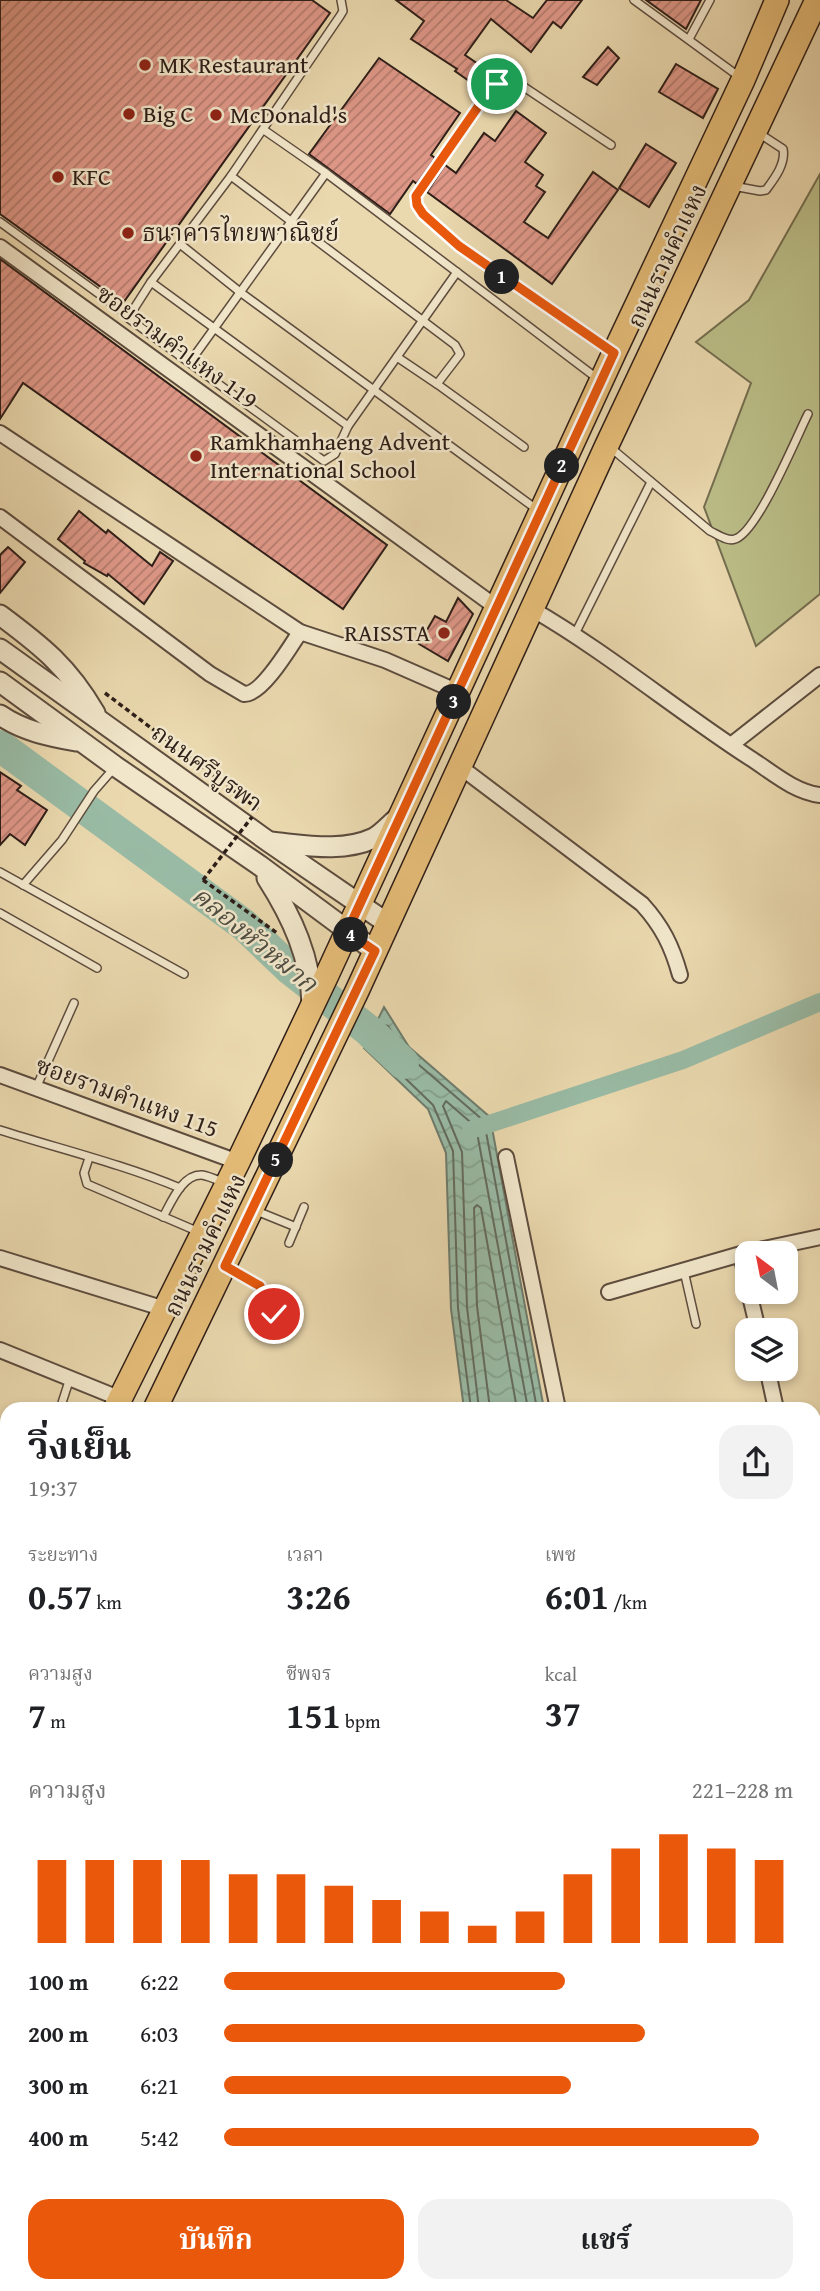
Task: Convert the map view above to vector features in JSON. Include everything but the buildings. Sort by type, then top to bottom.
[{"type":"main road","name":"ถนนรามคำแหง","points":[[119,1402],[238,1163],[327,975],[743,80],[777,0]]},
{"type":"main road","name":"ถนนรามคำแหง","points":[[158,1402],[357,991],[607,445],[817,0]]},
{"type":"street","name":"ซอยรามคำแหง 119","points":[[0,247],[496,607]]},
{"type":"street","points":[[0,433],[300,632],[385,660],[458,692]]},
{"type":"street","points":[[0,517],[211,674],[244,694],[253,693],[274,670],[300,632]]},
{"type":"street","points":[[532,609],[575,634],[731,745],[804,793],[820,795]]},
{"type":"street","points":[[0,615],[61,664],[80,688],[99,720]]},
{"type":"street","name":"ถนนศรีบูรพา","points":[[0,649],[387,923]]},
{"type":"street","points":[[731,745],[820,675]]},
{"type":"street","name":"ถนนศรีบูรพา","points":[[0,682],[259,865],[375,951]]},
{"type":"street","points":[[0,715],[38,734],[83,743]]},
{"type":"street","points":[[459,766],[642,904],[659,923],[672,948],[680,975]]},
{"type":"street","points":[[269,842],[326,847],[350,845],[375,837],[401,815]]},
{"type":"street","points":[[259,865],[280,898],[289,933],[306,955],[312,982],[312,1006]]},
{"type":"street","name":"ซอยรามคำแหง 115","points":[[0,1075],[238,1163]]},
{"type":"street","points":[[506,1157],[557,1402]]},
{"type":"street","points":[[798,1242],[820,1237]]},
{"type":"street","points":[[609,1292],[735,1256]]},
{"type":"street","points":[[0,1258],[165,1309]]},
{"type":"street","points":[[0,1350],[70,1378],[114,1402]]},
{"type":"street","points":[[770,1381],[774,1402]]},
{"type":"lane","points":[[128,315],[264,130],[341,16],[341,0]]},
{"type":"lane","points":[[634,0],[743,80]]},
{"type":"lane","points":[[690,39],[710,0]]},
{"type":"lane","points":[[611,145],[514,81],[503,81],[489,91],[416,196],[417,205],[423,214],[459,246],[614,353]]},
{"type":"lane","points":[[264,130],[326,173],[601,382]]},
{"type":"lane","points":[[730,185],[756,191],[766,190],[775,176],[784,155],[783,149],[756,132]]},
{"type":"lane","points":[[190,362],[326,173]]},
{"type":"lane","points":[[231,176],[460,350],[460,354],[437,384]]},
{"type":"lane","points":[[0,222],[324,461],[335,454],[348,426],[457,272]]},
{"type":"lane","points":[[180,244],[240,292],[540,513]]},
{"type":"lane","points":[[151,282],[348,426]]},
{"type":"lane","points":[[397,357],[524,447]]},
{"type":"lane","points":[[607,445],[710,531],[729,540],[737,539],[748,531],[761,510],[808,414]]},
{"type":"lane","points":[[575,634],[651,482]]},
{"type":"lane","points":[[23,884],[62,840],[94,791],[116,766]]},
{"type":"lane","points":[[1,876],[23,884],[184,974]]},
{"type":"lane","points":[[0,913],[97,968]]},
{"type":"lane","points":[[36,1088],[74,1003]]},
{"type":"lane","points":[[0,1130],[89,1158],[132,1168],[180,1188]]},
{"type":"lane","points":[[89,1158],[84,1173],[87,1184],[202,1234]]},
{"type":"lane","points":[[163,1217],[180,1188],[193,1177],[204,1175],[227,1184]]},
{"type":"lane","points":[[289,1243],[304,1207]]},
{"type":"lane","points":[[252,1209],[296,1227]]},
{"type":"lane","points":[[225,1266],[260,1286],[274,1314]]},
{"type":"lane","points":[[684,1271],[696,1324]]},
{"type":"lane","points":[[62,1402],[70,1378]]},
{"type":"path","points":[[97,687],[258,809],[203,880],[289,933]]},
{"type":"shaded area","points":[[820,174],[820,594],[756,646],[704,507],[751,383],[696,342],[749,300]]},
{"type":"water","points":[[384,1007],[409,1047],[490,1117],[543,1402],[463,1402],[451,1309],[446,1153],[428,1109],[364,1048]]},
{"type":"waterway","name":"คลองหัวหมาก","points":[[0,746],[244,925],[290,969],[368,1030],[403,1063]]},
{"type":"waterway","points":[[471,1130],[683,1060],[820,1002]]},
{"type":"place","name":"MK Restaurant","points":[[145,65]]},
{"type":"place","name":"Big C","points":[[129,114]]},
{"type":"place","name":"McDonald's","points":[[216,115]]},
{"type":"place","name":"KFC","points":[[58,177]]},
{"type":"place","name":"ธนาคารไทยพาณิชย์","points":[[128,233]]},
{"type":"place","name":"Ramkhamhaeng Advent International School","points":[[196,456]]},
{"type":"place","name":"RAISSTA","points":[[444,633]]},
{"type":"route","points":[[274,1314],[260,1286],[225,1266],[375,951],[347,932],[614,353],[459,246],[423,214],[417,205],[416,196],[489,91],[497,84]]}]
